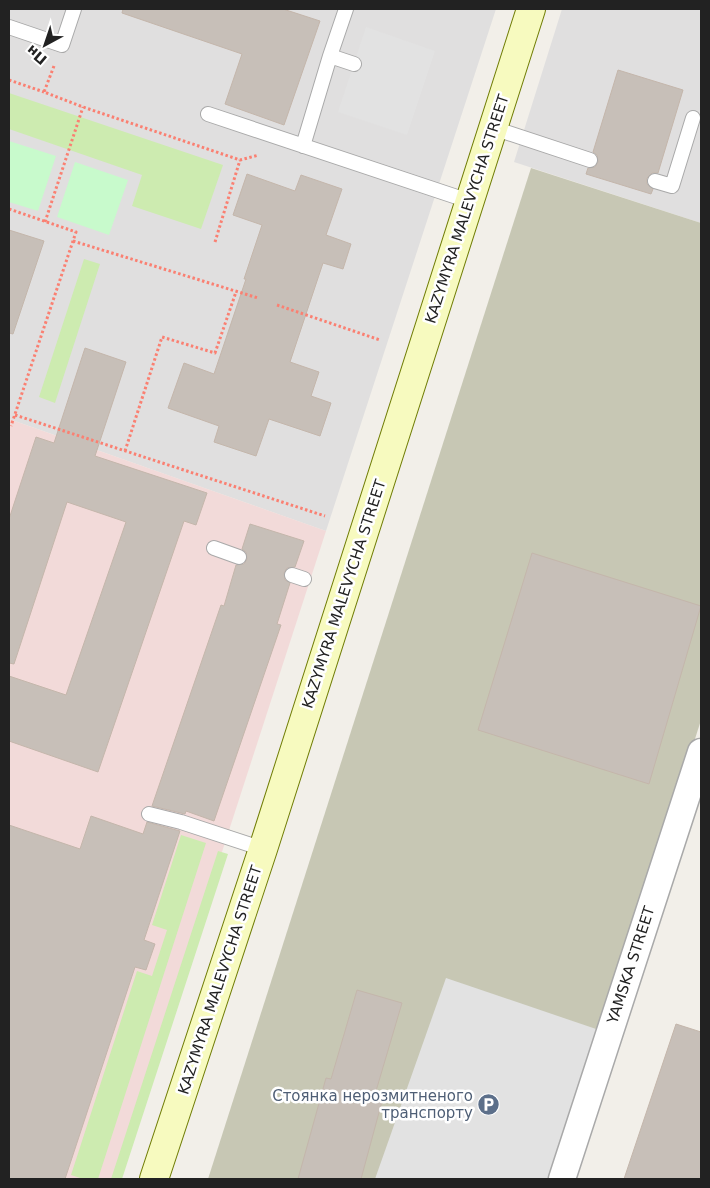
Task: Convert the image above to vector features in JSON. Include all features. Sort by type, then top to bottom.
[{"type":"main road","name":"KAZYMYRA MALEVYCHA STREET","points":[[154,1179],[263,849],[531,9]]},
{"type":"street","name":"YAMSKA STREET","points":[[562,1179],[701,752]]},
{"type":"lane","points":[[9,27],[62,45],[74,9]]},
{"type":"lane","points":[[303,146],[346,9]]},
{"type":"lane","points":[[330,56],[354,64]]},
{"type":"lane","points":[[208,114],[469,201]]},
{"type":"lane","points":[[655,181],[672,186],[693,118]]},
{"type":"lane","points":[[493,128],[590,160]]},
{"type":"lane","points":[[214,548],[239,557]]},
{"type":"lane","points":[[149,814],[181,822],[263,849]]},
{"type":"path","points":[[44,92],[62,45]]},
{"type":"path","points":[[9,80],[240,160],[215,242]]},
{"type":"path","points":[[45,222],[84,107]]},
{"type":"path","points":[[9,209],[76,232],[11,426]]},
{"type":"path","points":[[73,241],[258,298]]},
{"type":"path","points":[[125,451],[162,337],[215,353],[236,292]]},
{"type":"path","points":[[277,305],[380,340]]},
{"type":"path","points":[[15,415],[325,516]]},
{"type":"shaded area","points":[[9,9],[496,9],[326,531],[9,419]]},
{"type":"shaded area","points":[[562,9],[701,9],[701,223],[514,162]]},
{"type":"shaded area","points":[[366,27],[435,51],[407,135],[338,112]]},
{"type":"shaded area","points":[[531,168],[701,223],[701,720],[556,1179],[208,1179]]},
{"type":"shaded area","points":[[9,419],[326,531],[116,1179],[9,1179]]},
{"type":"shaded area","name":"Стоянка нерозмитненого транспорту","points":[[446,978],[602,1031],[551,1179],[375,1179]]},
{"type":"green space","points":[[9,93],[223,165],[201,229],[132,206],[142,175],[9,129]]},
{"type":"green space","points":[[9,141],[56,156],[38,211],[9,202]]},
{"type":"green space","points":[[75,162],[128,180],[109,235],[57,217]]},
{"type":"green space","points":[[84,259],[100,264],[55,403],[39,397]]},
{"type":"green space","points":[[181,835],[206,843],[98,1179],[83,1179],[71,1175],[137,971],[152,976],[167,930],[152,925]]},
{"type":"green space","points":[[218,851],[228,854],[122,1179],[111,1179]]},
{"type":"building","points":[[123,9],[283,9],[320,21],[284,125],[225,104],[242,54],[122,13]]},
{"type":"building","points":[[618,70],[683,90],[658,173],[652,173],[647,178],[647,184],[653,189],[651,194],[586,174],[588,168],[595,167],[598,162],[597,155],[593,152]]},
{"type":"building","points":[[247,174],[295,191],[301,175],[342,189],[326,235],[351,244],[343,269],[323,263],[290,362],[319,372],[311,396],[331,403],[320,436],[269,419],[256,456],[214,442],[219,426],[168,408],[184,363],[214,374],[262,225],[233,215]]},
{"type":"building","points":[[9,230],[44,241],[13,334],[9,333]]},
{"type":"building","points":[[85,348],[126,362],[95,456],[207,493],[196,525],[184,521],[98,772],[9,741],[9,676],[66,695],[126,522],[67,502],[14,664],[9,663],[9,519],[36,437],[54,443]]},
{"type":"building","points":[[250,524],[304,541],[295,567],[287,568],[284,573],[285,580],[290,583],[277,624],[281,625],[214,821],[186,811],[185,814],[152,806],[221,605],[224,606],[236,565],[244,564],[247,559],[246,552],[242,549]]},
{"type":"building","points":[[532,553],[701,606],[649,784],[478,730]]},
{"type":"building","points":[[91,816],[143,834],[147,822],[180,831],[144,940],[155,944],[146,970],[135,967],[65,1179],[9,1179],[9,825],[80,849]]},
{"type":"building","points":[[357,990],[402,1003],[376,1091],[384,1094],[361,1179],[298,1179],[326,1078],[331,1079]]},
{"type":"building","points":[[676,1024],[701,1032],[701,1179],[624,1179]]},
{"type":"place","name":"Стоянка нерозмитненого транспорту","points":[[489,1105]]}]
